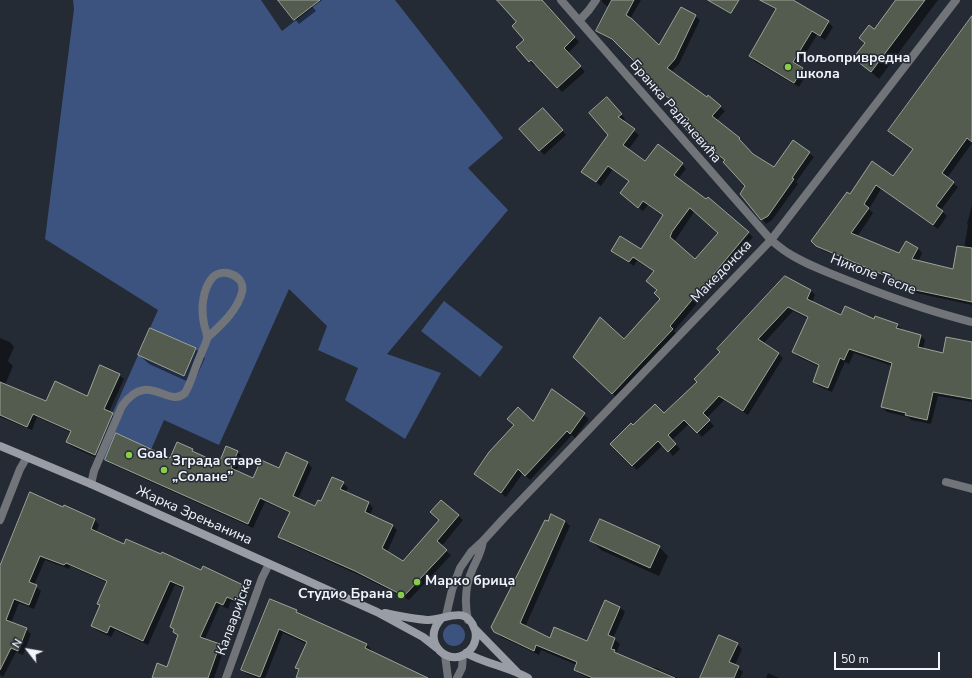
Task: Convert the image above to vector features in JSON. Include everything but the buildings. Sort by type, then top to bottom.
[{"type":"main road","name":"Жарка Зрењанина","points":[[0,446],[91,484],[377,612],[422,637],[445,655]]},
{"type":"main road","name":"Жарка Зрењанина","points":[[377,612],[428,620],[458,614],[468,620]]},
{"type":"main road","points":[[437,648],[433,636],[437,623],[444,617]]},
{"type":"main road","points":[[468,620],[474,628],[518,672],[528,678]]},
{"type":"main road","points":[[445,655],[457,657],[465,654],[474,645],[476,634],[474,628]]},
{"type":"main road","points":[[465,654],[518,672]]},
{"type":"street","name":"Бранка Радичевића","points":[[561,0],[771,240]]},
{"type":"street","points":[[579,21],[596,0]]},
{"type":"street","name":"Македонска","points":[[444,617],[460,568],[471,552],[771,240],[956,0]]},
{"type":"street","name":"Николе Тесле","points":[[771,240],[787,253],[839,277],[943,315],[972,322]]},
{"type":"street","points":[[91,484],[94,471],[126,400],[138,391],[146,389],[154,390],[176,398],[182,396],[187,389],[207,338],[238,302],[242,291],[240,281],[232,274],[226,272],[215,275],[204,294],[202,314],[207,338]]},
{"type":"street","points":[[0,520],[20,469],[27,457]]},
{"type":"street","points":[[946,482],[972,489]]},
{"type":"street","name":"Македонска","points":[[468,620],[466,610],[466,592],[470,576],[481,553],[483,541]]},
{"type":"street","name":"Калваријска","points":[[226,678],[262,578],[269,564]]},
{"type":"street","points":[[457,678],[462,668],[465,654]]},
{"type":"street","points":[[445,655],[448,678]]},
{"type":"shaded area","points":[[73,0],[261,0],[282,31],[322,0],[395,0],[503,138],[468,168],[508,210],[387,354],[441,373],[405,439],[345,400],[358,368],[318,350],[327,326],[289,289],[219,445],[164,420],[140,475],[94,455],[158,310],[45,239],[74,9]]},
{"type":"shaded area","points":[[444,301],[503,347],[480,377],[421,331]]},
{"type":"shaded area","points":[[454,624],[462,627],[465,635],[462,643],[454,646],[446,643],[443,635],[446,627]]},
{"type":"place","name":"Пољопривредна школа","points":[[788,67]]},
{"type":"place","name":"Goal","points":[[129,455]]},
{"type":"place","name":"Зграда старе „Солане”","points":[[164,470]]},
{"type":"place","name":"Марко брица","points":[[417,582]]},
{"type":"place","name":"Студио Брана","points":[[401,595]]}]
